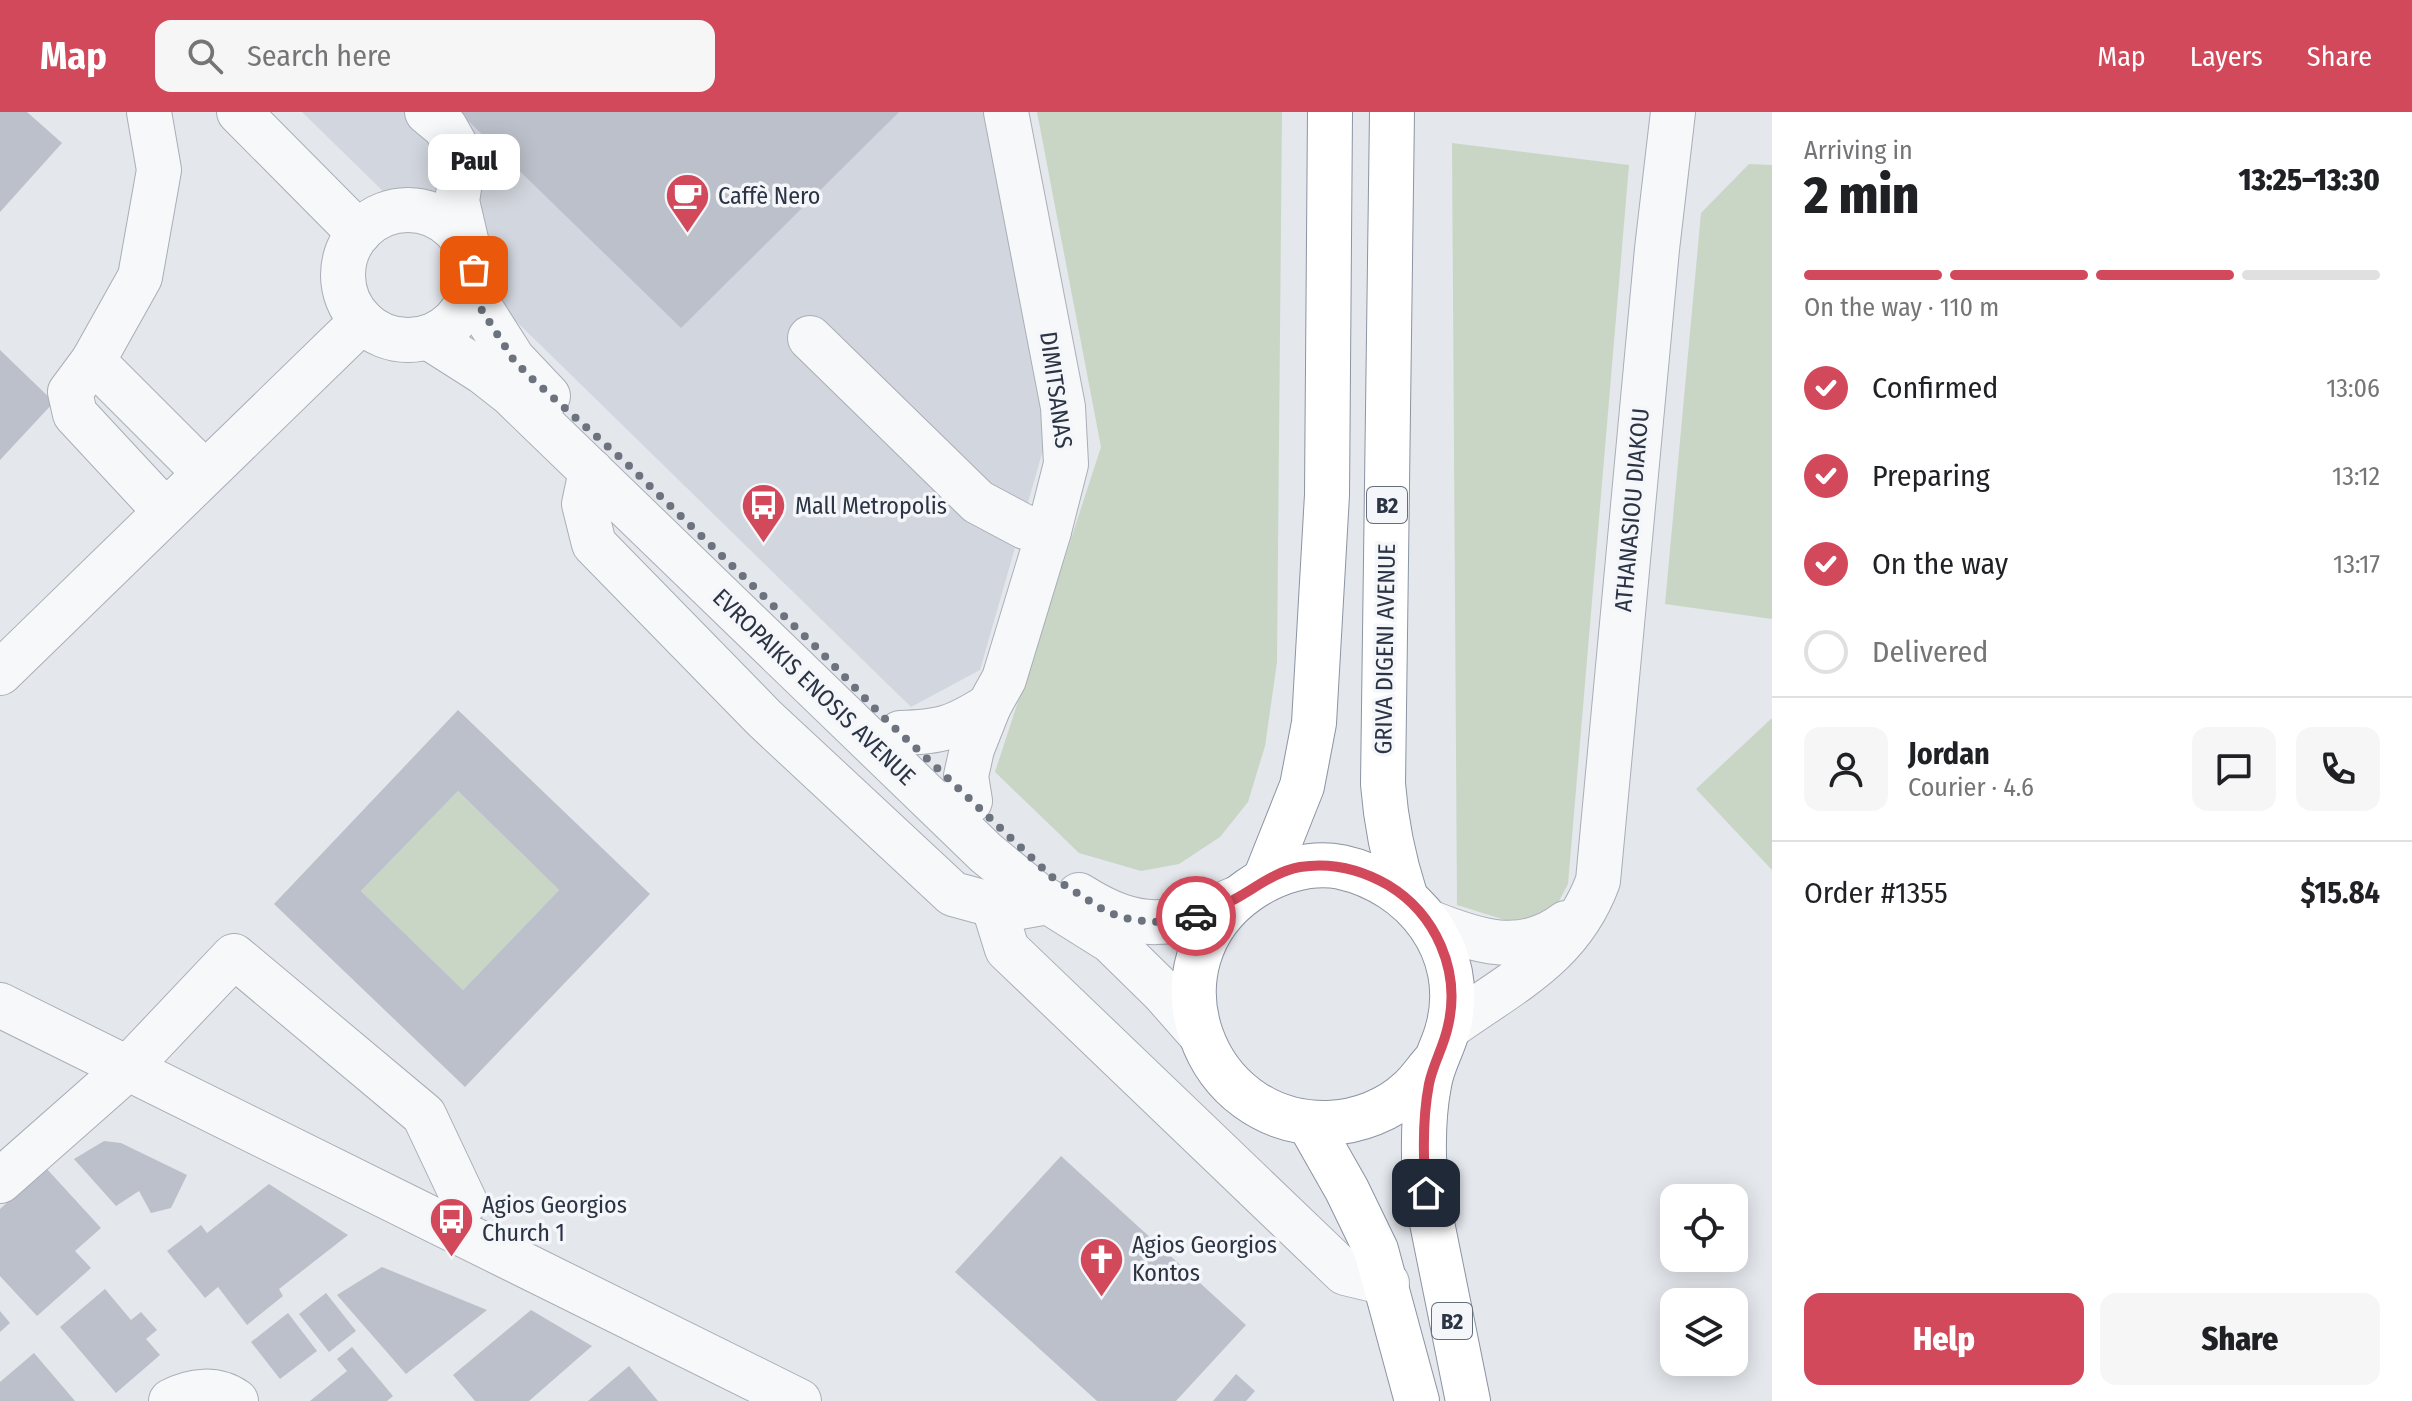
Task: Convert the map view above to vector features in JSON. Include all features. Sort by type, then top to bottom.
[{"type":"highway","points":[[1330,112],[1327,495],[1314,723],[1302,786],[1250,889],[1212,928],[1198,961],[1194,998],[1200,1034],[1217,1067],[1241,1095],[1284,1118],[1309,1123],[1345,1122],[1380,1111],[1410,1090],[1441,1045]]},
{"type":"highway","name":"GRIVA DIGENI AVENUE","points":[[1392,112],[1383,784],[1392,855],[1417,909],[1446,955],[1452,991],[1425,1112],[1423,1160],[1468,1401]]},
{"type":"highway","points":[[1250,889],[1301,867],[1337,866],[1373,876],[1417,909]]},
{"type":"highway","name":"B2","points":[[1309,1123],[1366,1225],[1387,1283],[1417,1401]]},
{"type":"street","points":[[149,112],[159,170],[140,277],[93,361],[70,392],[75,414],[165,511]]},
{"type":"street","points":[[239,112],[359,233]]},
{"type":"street","name":"DIMITSANAS","points":[[970,801],[966,776],[972,749],[989,706],[1004,679],[1066,464],[1063,407],[1006,112]]},
{"type":"street","name":"ATHANASIOU DIAKOU","points":[[1441,1045],[1560,946],[1588,907],[1598,881],[1673,112]]},
{"type":"street","points":[[419,210],[435,183],[442,162],[441,137],[432,116]]},
{"type":"street","points":[[432,116],[445,127],[461,155],[457,201],[474,270],[471,293],[462,314],[445,329],[428,337],[402,341],[380,334],[362,321],[349,304],[343,285],[343,264],[350,245],[379,216],[399,210],[419,210],[439,217],[455,229],[468,248]]},
{"type":"street","name":"EVROPAIKIS ENOSIS AVENUE","points":[[471,293],[513,359],[545,393],[624,461],[900,733],[1052,877],[1107,912],[1140,921],[1175,921],[1199,915],[1250,889]]},
{"type":"street","points":[[0,673],[362,321]]},
{"type":"street","name":"EVROPAIKIS ENOSIS AVENUE","points":[[428,337],[511,394],[986,853],[1048,902],[1111,941],[1200,1034]]},
{"type":"street","points":[[810,338],[978,502],[1008,521],[1049,531]]},
{"type":"street","points":[[93,361],[205,473]]},
{"type":"street","points":[[125,469],[162,430]]},
{"type":"street","points":[[591,471],[584,504],[594,544],[764,718],[953,894],[1008,909],[1048,902]]},
{"type":"street","points":[[900,733],[931,732],[957,726],[989,706]]},
{"type":"street","points":[[993,904],[1007,949],[1017,959],[1345,1273],[1387,1283]]},
{"type":"street","points":[[1417,909],[1468,938],[1512,945],[1558,930],[1588,907]]},
{"type":"street","points":[[0,1181],[127,1069],[234,956],[424,1115],[465,1202]]},
{"type":"street","points":[[0,1005],[799,1401]]},
{"type":"street","points":[[171,1401],[210,1390],[236,1401]]},
{"type":"shaded area","points":[[302,112],[985,112],[1049,429],[980,670],[911,707]]},
{"type":"green space","points":[[1037,112],[1282,112],[1277,662],[1265,746],[1248,802],[1220,837],[1179,864],[1141,871],[1079,853],[995,772],[1101,447]]},
{"type":"green space","points":[[1452,143],[1629,165],[1568,884],[1549,920],[1518,924],[1457,905]]},
{"type":"green space","points":[[1749,164],[1772,165],[1772,619],[1665,604],[1701,213]]},
{"type":"green space","points":[[1772,718],[1772,870],[1696,789]]},
{"type":"green space","points":[[458,791],[559,890],[463,990],[361,891]]},
{"type":"building","points":[[0,112],[27,112],[62,143],[0,212]]},
{"type":"building","points":[[459,112],[899,112],[681,328]]},
{"type":"building","points":[[0,350],[54,402],[0,460]]},
{"type":"building","points":[[458,710],[650,894],[465,1087],[274,904]],"holes":[[[458,791],[559,890],[463,990],[361,891]]]},
{"type":"building","points":[[104,1141],[121,1143],[187,1175],[171,1208],[151,1213],[139,1191],[116,1206],[74,1159]]},
{"type":"building","name":"Agios Georgios Kontos","points":[[1061,1156],[1246,1325],[1176,1401],[1097,1401],[955,1272]]},
{"type":"building","points":[[46,1168],[101,1228],[75,1251],[91,1268],[37,1316],[0,1276],[0,1209]]},
{"type":"building","points":[[269,1184],[348,1235],[279,1289],[283,1296],[247,1325],[218,1287],[205,1298],[167,1251],[201,1225],[207,1233]]},
{"type":"building","points":[[382,1267],[487,1310],[406,1374],[337,1295]]},
{"type":"building","points":[[105,1289],[131,1320],[141,1312],[157,1330],[146,1339],[160,1355],[116,1393],[60,1327]]},
{"type":"building","points":[[326,1293],[356,1331],[329,1352],[299,1314]]},
{"type":"building","points":[[531,1310],[592,1346],[529,1401],[475,1401],[453,1375]]},
{"type":"building","points":[[0,1311],[10,1323],[0,1332]]},
{"type":"building","points":[[288,1313],[317,1351],[280,1379],[251,1342]]},
{"type":"building","points":[[352,1347],[393,1396],[387,1401],[310,1401],[347,1371],[337,1359]]},
{"type":"building","points":[[34,1353],[75,1401],[0,1401],[0,1382]]},
{"type":"building","points":[[629,1366],[658,1401],[588,1401]]},
{"type":"building","points":[[1236,1374],[1255,1391],[1246,1401],[1213,1401]]},
{"type":"way so far","points":[[474,270],[471,293],[513,359],[545,393],[624,461],[818,649],[881,715],[1052,877],[1107,912],[1129,919],[1175,921],[1196,916]]},
{"type":"place","name":"Caffè Nero","points":[[687,235]]},
{"type":"place","name":"Paul","points":[[474,270]]},
{"type":"place","name":"Mall Metropolis","points":[[764,545]]},
{"type":"place","name":"Agios Georgios Church 1","points":[[451,1258]]},
{"type":"place","name":"Agios Georgios Kontos","points":[[1101,1298]]},
{"type":"route","points":[[1196,916],[1235,899],[1265,879],[1301,867],[1337,866],[1373,876],[1405,895],[1429,922],[1446,955],[1452,991],[1448,1028],[1428,1087],[1423,1160],[1426,1193]]}]
